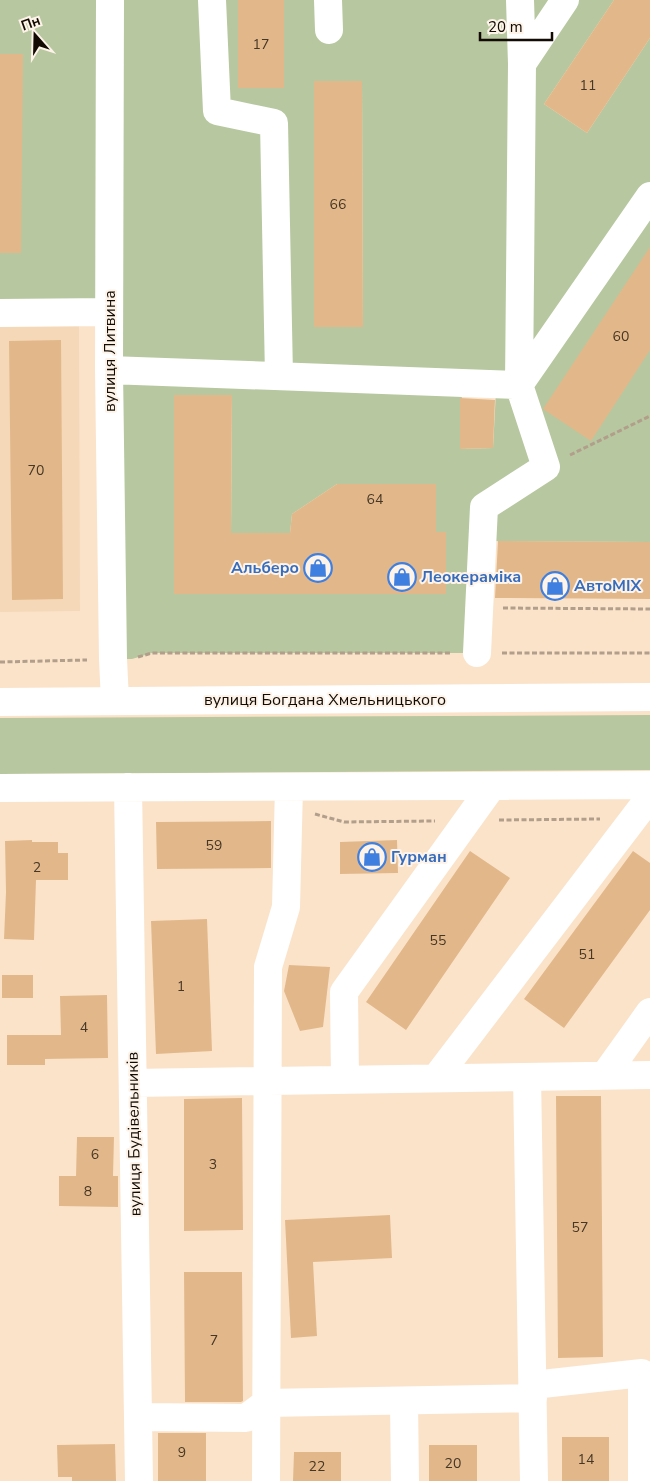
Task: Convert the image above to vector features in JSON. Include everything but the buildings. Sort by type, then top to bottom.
[{"type":"street","name":"вулиця Литвина","points":[[110,0],[109,370],[113,659],[116,701]]},
{"type":"street","points":[[212,0],[217,111],[274,123],[279,376]]},
{"type":"street","points":[[328,0],[329,30]]},
{"type":"street","points":[[477,653],[484,507],[546,467],[519,385],[522,64],[520,0]]},
{"type":"street","points":[[522,64],[565,0]]},
{"type":"street","points":[[519,385],[650,196]]},
{"type":"street","points":[[0,313],[110,312]]},
{"type":"street","points":[[109,370],[519,385]]},
{"type":"street","name":"вулиця Богдана Хмельницького","points":[[0,702],[650,697]]},
{"type":"street","points":[[0,788],[650,785]]},
{"type":"street","points":[[345,1079],[344,992],[492,786]]},
{"type":"street","name":"вулиця Будівельників","points":[[128,787],[139,1481]]},
{"type":"street","points":[[266,1481],[268,967],[286,907],[289,787]]},
{"type":"street","points":[[436,1078],[650,797]]},
{"type":"street","points":[[605,1075],[650,1012]]},
{"type":"street","points":[[133,1082],[650,1075]]},
{"type":"street","points":[[527,1077],[534,1481]]},
{"type":"street","points":[[138,1417],[246,1418],[266,1404],[404,1400],[533,1391],[647,1370],[642,1481]]},
{"type":"street","points":[[404,1400],[404,1481]]},
{"type":"path","points":[[546,467],[650,416]]},
{"type":"path","points":[[479,607],[650,610]]},
{"type":"path","points":[[0,662],[132,659],[152,653],[650,653]]},
{"type":"shaded area","points":[[79,325],[80,611],[0,612],[0,326]]},
{"type":"green space","points":[[0,0],[238,0],[239,88],[284,88],[284,0],[614,0],[544,104],[587,133],[650,38],[650,542],[484,541],[482,653],[152,653],[132,659],[113,659],[109,312],[0,313]],"holes":[[[362,81],[363,327],[314,327],[314,82]],[[496,391],[493,448],[460,449],[462,393]],[[174,395],[232,395],[231,533],[290,533],[292,514],[337,484],[436,484],[436,532],[446,533],[445,594],[174,594]]]},
{"type":"green space","points":[[650,715],[650,770],[0,774],[0,718]]},
{"type":"place","name":"Альберо","points":[[318,568]]},
{"type":"place","name":"Леокераміка","points":[[402,577]]},
{"type":"place","name":"АвтоMIX","points":[[555,586]]},
{"type":"place","name":"Гурман","points":[[372,857]]}]
